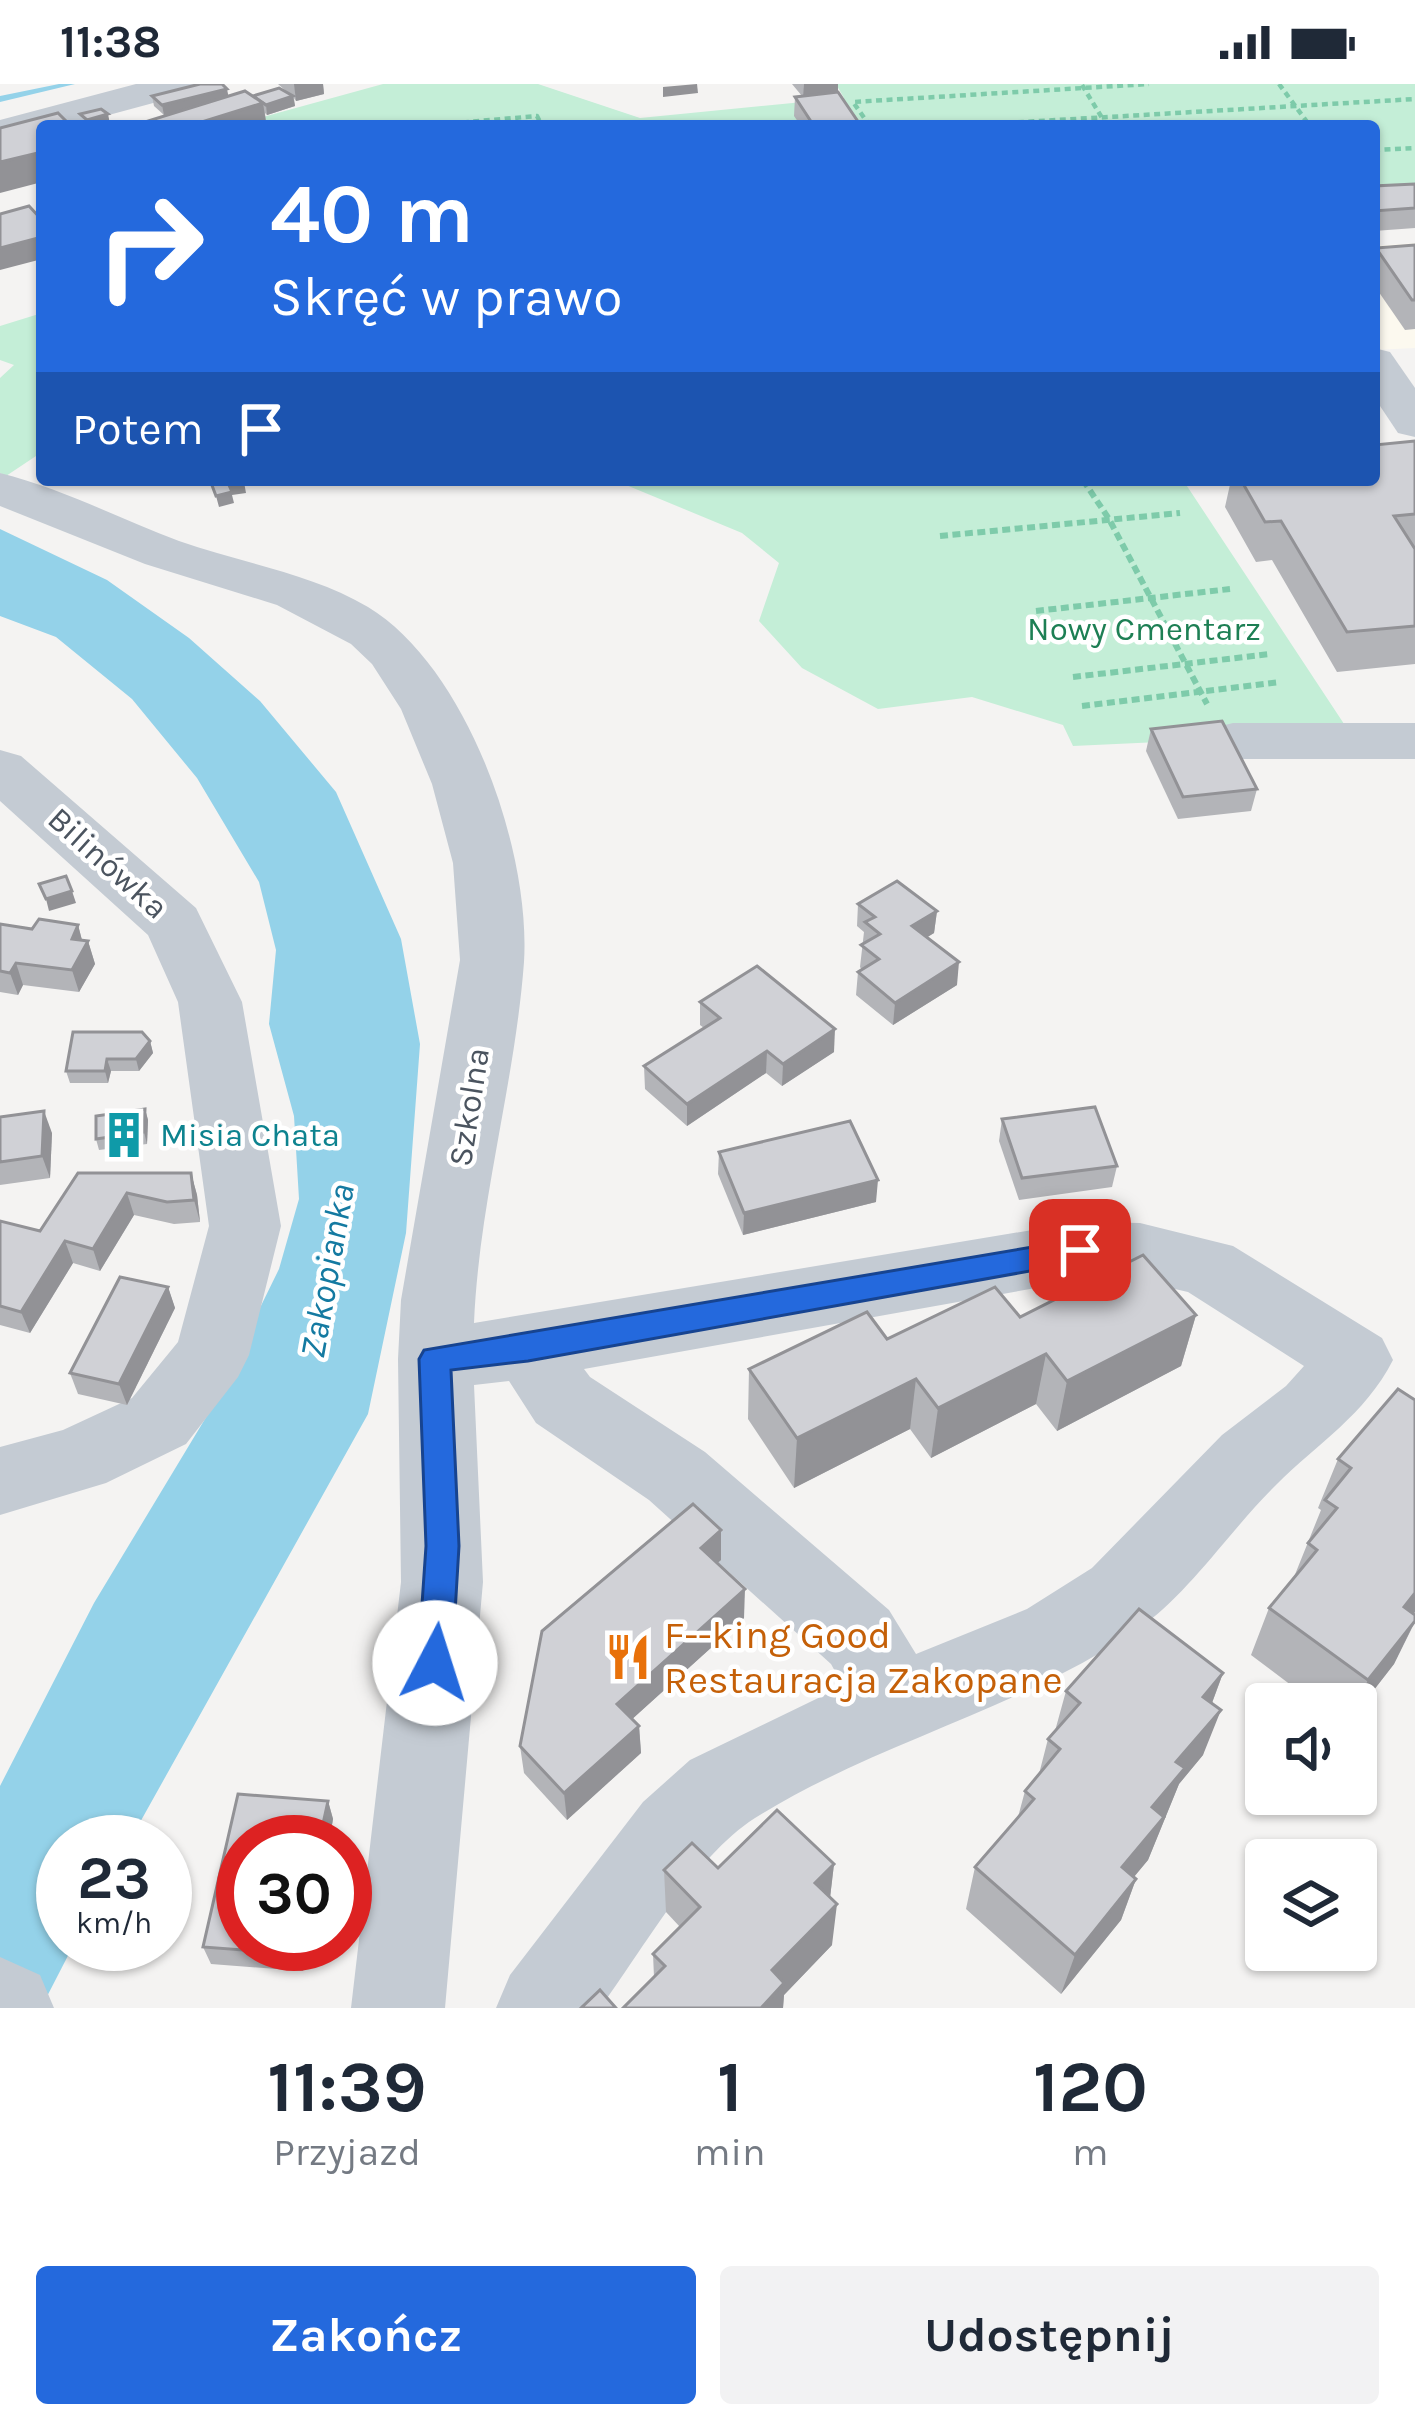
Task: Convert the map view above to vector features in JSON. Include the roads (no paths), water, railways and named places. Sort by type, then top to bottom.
[{"type":"street","points":[[0,132],[122,90],[180,84]]},
{"type":"street","points":[[1380,359],[1415,355]]},
{"type":"street","points":[[1380,375],[1408,446]]},
{"type":"street","name":"Szkolna","points":[[0,488],[164,553],[341,611],[395,656],[428,709],[456,765],[477,833],[493,929],[488,992],[438,1298],[435,1359],[442,1579],[398,2008]]},
{"type":"street","points":[[1224,730],[1415,740]]},
{"type":"street","name":"Bilinówka","points":[[0,769],[175,923],[210,1002],[245,1226],[212,1355],[159,1421],[78,1459],[0,1481]]},
{"type":"street","points":[[435,1359],[528,1348],[1080,1250],[1140,1252],[1207,1267],[1355,1360],[1313,1409],[1250,1459],[1120,1594],[1056,1636],[898,1702],[721,1790],[674,1833],[543,2008]]},
{"type":"street","points":[[528,1348],[563,1400],[677,1476],[860,1637],[898,1702]]},
{"type":"water","name":"Zakopianka","points":[[0,529],[107,580],[189,638],[260,701],[336,792],[401,939],[420,1044],[406,1233],[368,1414],[144,1815],[36,1815],[36,1971],[60,1971],[41,2008],[0,2008],[0,1786],[94,1603],[208,1414],[279,1269],[299,1199],[294,1116],[269,1024],[276,950],[259,882],[197,778],[132,699],[56,637],[0,616]]},
{"type":"waterway","points":[[0,99],[71,84]]},
{"type":"place","name":"Misia Chata","points":[[124,1135]]},
{"type":"place","name":"F--king Good Restauracja Zakopane","points":[[628,1657]]},
{"type":"park label","name":"Nowy Cmentarz","points":[[1144,629]]}]
